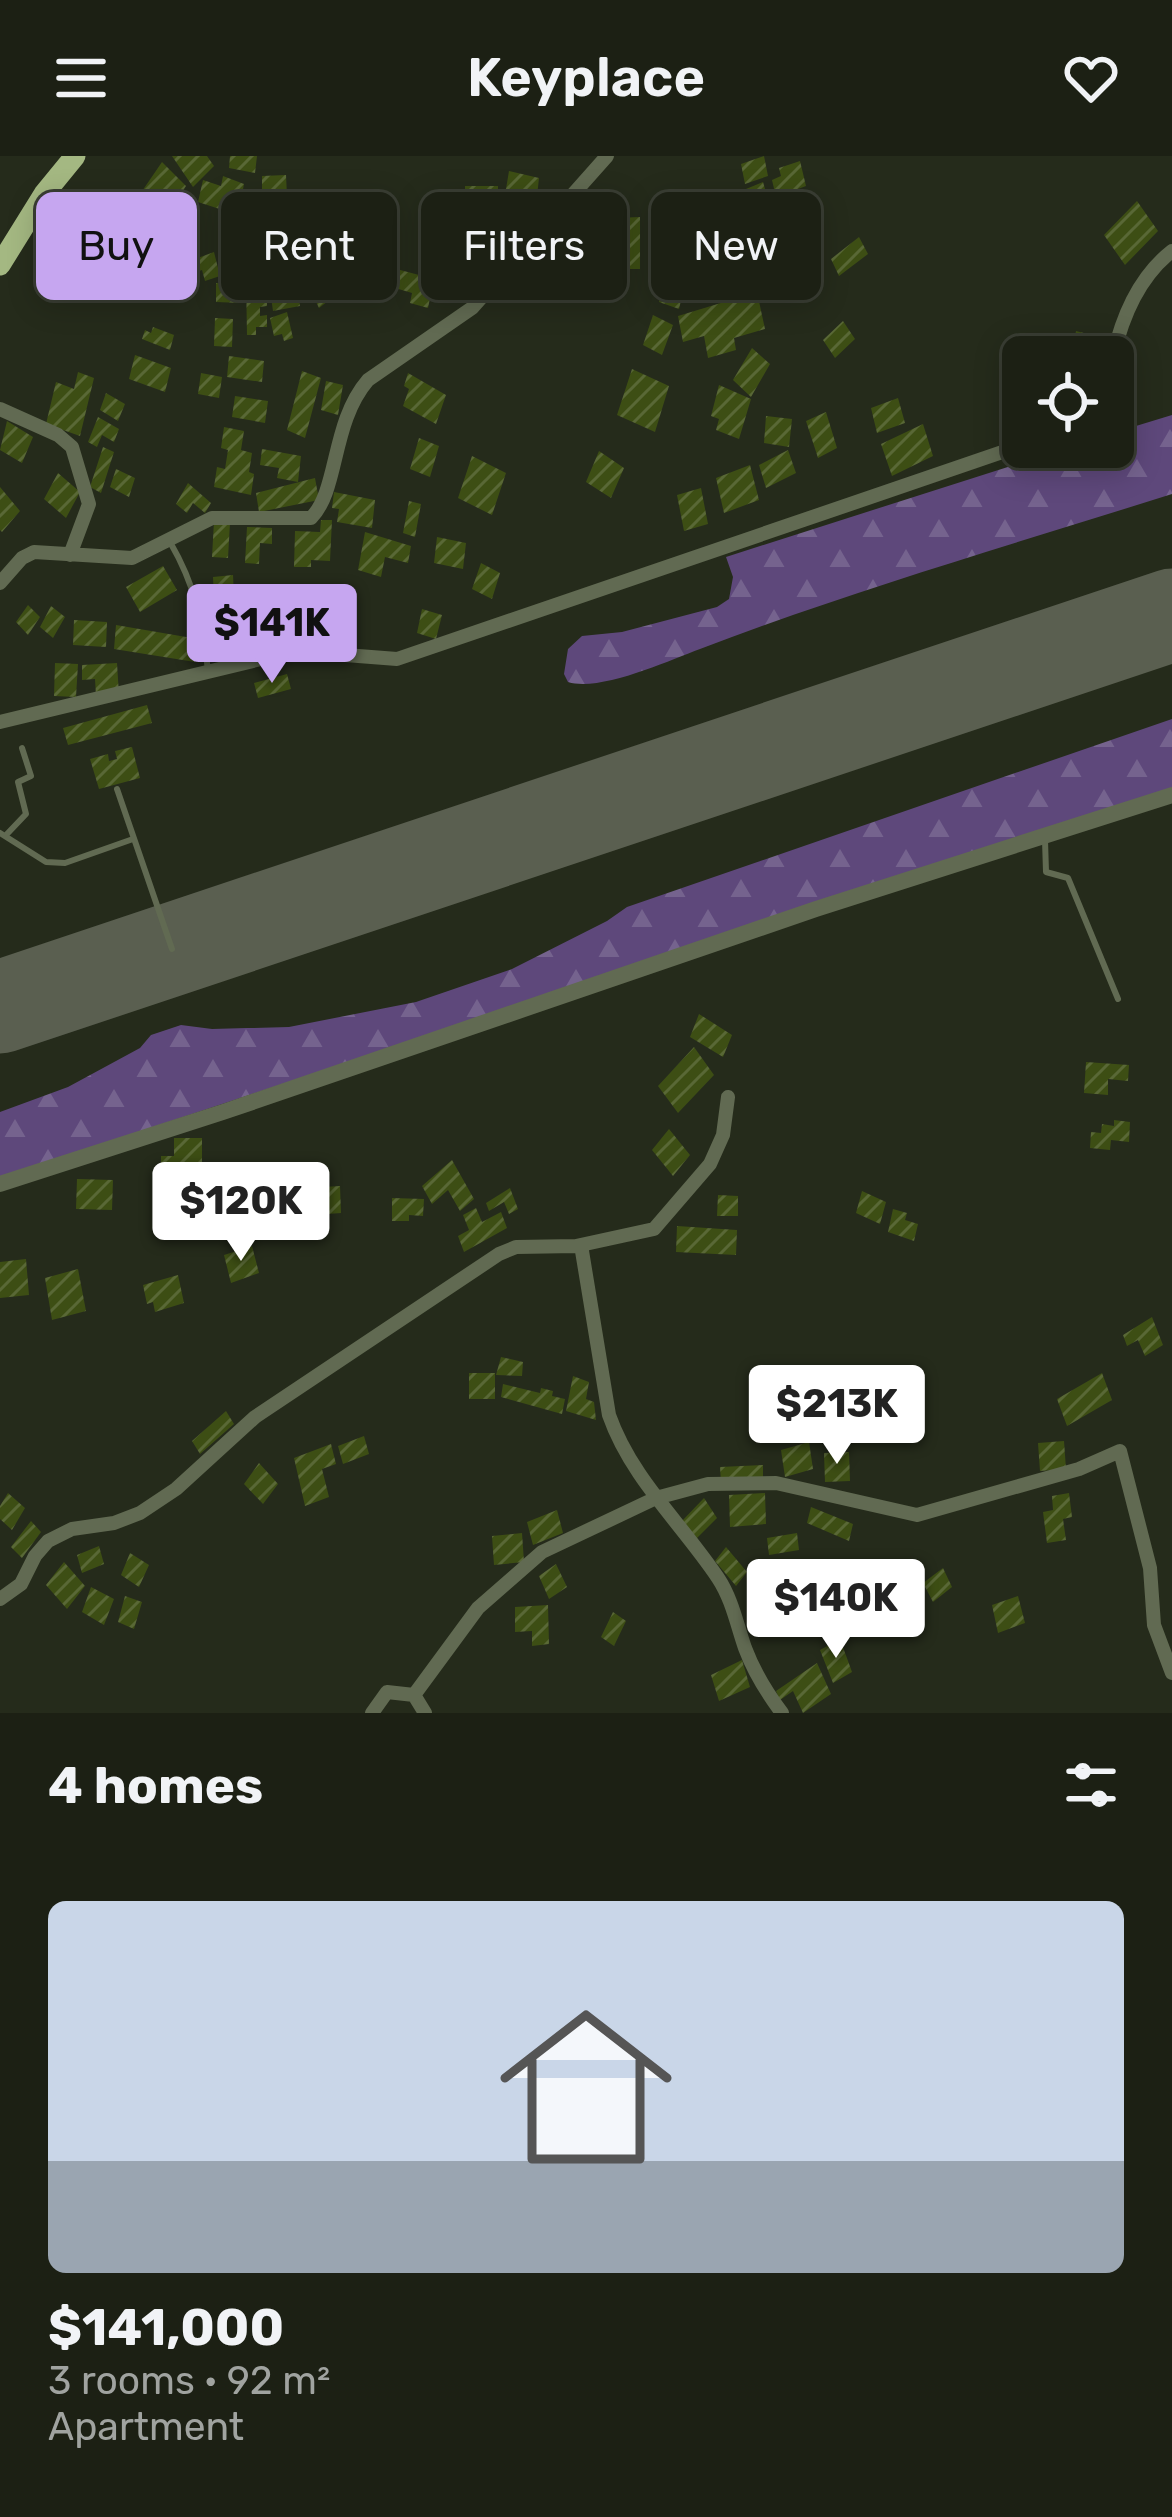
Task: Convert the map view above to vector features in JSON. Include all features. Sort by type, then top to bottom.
[{"type":"highway","points":[[0,265],[44,194],[75,156]]},
{"type":"street","points":[[0,583],[22,558],[34,553],[132,558],[212,518],[300,520],[317,513],[355,396],[368,380],[472,308],[607,156]]},
{"type":"street","points":[[1118,336],[1150,268],[1172,250]]},
{"type":"street","points":[[0,409],[72,447],[89,504],[70,554]]},
{"type":"street","points":[[0,722],[294,651],[397,659],[1002,453]]},
{"type":"street","points":[[0,1184],[816,909],[1172,795]]},
{"type":"street","points":[[0,1598],[21,1584],[47,1541],[72,1529],[140,1513],[176,1489],[255,1417],[499,1254],[516,1247],[581,1245],[654,1229],[710,1164],[723,1136],[728,1097]]},
{"type":"street","points":[[581,1245],[609,1415],[618,1442],[719,1579],[747,1654],[782,1713]]},
{"type":"street","points":[[414,1695],[478,1608],[542,1552],[656,1498],[708,1484],[776,1483],[917,1515],[1079,1469],[1120,1451],[1150,1568],[1154,1624],[1172,1672]]},
{"type":"street","points":[[372,1713],[386,1693],[414,1695]]},
{"type":"street","points":[[414,1695],[425,1713]]},
{"type":"lane","points":[[169,539],[191,578],[201,610],[208,673]]},
{"type":"lane","points":[[22,748],[31,776],[18,782],[26,814],[3,834],[46,862],[65,863],[134,838]]},
{"type":"lane","points":[[117,789],[172,949]]},
{"type":"lane","points":[[1045,837],[1046,872],[1068,878],[1118,999]]},
{"type":"green space","points":[[1172,415],[1172,494],[875,587],[634,674],[582,684],[568,682],[564,674],[568,649],[582,636],[622,632],[717,607],[729,599],[733,577],[726,557],[1004,468],[1134,468],[1134,427]]},
{"type":"green space","points":[[1172,719],[1172,788],[0,1178],[0,1112],[68,1087],[140,1048],[151,1035],[181,1025],[289,1027],[416,1002],[512,969],[627,907]]},
{"type":"building","points":[[172,156],[207,156],[214,166],[193,187]]},
{"type":"building","points":[[230,156],[257,156],[255,173],[229,168]]},
{"type":"building","points":[[764,156],[768,176],[745,184],[741,164]]},
{"type":"building","points":[[800,161],[806,186],[775,192],[772,180],[781,176],[779,168]]},
{"type":"building","points":[[162,162],[186,186],[182,192],[141,192]]},
{"type":"building","points":[[509,171],[539,178],[537,192],[506,189]]},
{"type":"building","points":[[286,175],[287,192],[262,192],[262,176]]},
{"type":"building","points":[[223,176],[244,184],[242,192],[221,192],[221,209],[198,202],[203,180],[221,186]]},
{"type":"building","points":[[763,182],[766,192],[747,192]]},
{"type":"building","points":[[465,186],[498,186],[498,192],[465,192]]},
{"type":"building","points":[[1137,201],[1158,231],[1125,265],[1104,235]]},
{"type":"building","points":[[640,217],[640,269],[627,269],[627,218]]},
{"type":"building","points":[[859,237],[868,254],[839,276],[831,259]]},
{"type":"building","points":[[214,252],[220,276],[205,281],[202,270],[197,272],[197,258]]},
{"type":"building","points":[[397,269],[421,276],[421,300],[430,300],[428,308],[410,303],[412,293],[397,289]]},
{"type":"building","points":[[216,283],[221,283],[221,300],[241,300],[241,303],[216,302]]},
{"type":"building","points":[[246,300],[267,300],[267,306],[260,307],[260,316],[267,315],[267,327],[256,327],[256,335],[247,335]]},
{"type":"building","points":[[271,300],[299,300],[300,306],[273,311]]},
{"type":"building","points":[[659,300],[681,300],[679,309]]},
{"type":"building","points":[[731,300],[759,300],[765,329],[734,338],[736,350],[708,358],[704,336],[683,342],[678,316]]},
{"type":"building","points":[[287,312],[293,338],[284,341],[282,334],[274,336],[270,318]]},
{"type":"building","points":[[653,315],[673,325],[662,355],[643,345]]},
{"type":"building","points":[[215,318],[233,319],[232,347],[214,346]]},
{"type":"building","points":[[843,321],[855,339],[835,358],[823,340]]},
{"type":"building","points":[[153,327],[174,335],[170,350],[142,339],[145,330],[151,333]]},
{"type":"building","points":[[752,348],[770,364],[751,397],[733,380]]},
{"type":"building","points":[[135,355],[171,368],[165,392],[129,379]]},
{"type":"building","points":[[229,356],[264,361],[262,382],[227,377]]},
{"type":"building","points":[[632,369],[669,386],[655,432],[617,415]]},
{"type":"building","points":[[302,371],[321,378],[305,438],[287,430]]},
{"type":"building","points":[[78,372],[94,378],[80,436],[46,424],[56,382],[74,389]]},
{"type":"building","points":[[201,373],[222,377],[219,398],[198,394]]},
{"type":"building","points":[[408,373],[446,395],[436,424],[403,406]]},
{"type":"building","points":[[326,381],[343,385],[338,415],[321,410]]},
{"type":"building","points":[[719,385],[751,399],[739,439],[716,430],[719,419],[711,416]]},
{"type":"building","points":[[106,393],[125,404],[118,421],[100,410]]},
{"type":"building","points":[[235,396],[268,401],[265,423],[232,417]]},
{"type":"building","points":[[898,398],[905,423],[877,433],[871,408]]},
{"type":"building","points":[[826,412],[837,448],[818,458],[806,421]]},
{"type":"building","points":[[766,416],[792,419],[789,447],[764,443]]},
{"type":"building","points":[[98,417],[119,429],[114,442],[102,435],[97,447],[88,442]]},
{"type":"building","points":[[7,421],[33,437],[22,463],[0,450]]},
{"type":"building","points":[[923,424],[933,456],[892,476],[881,444]]},
{"type":"building","points":[[224,427],[244,431],[241,450],[252,453],[251,495],[214,487],[217,467],[225,469]]},
{"type":"building","points":[[419,438],[439,446],[430,477],[410,469]]},
{"type":"building","points":[[103,447],[114,452],[101,493],[90,487]]},
{"type":"building","points":[[262,449],[301,456],[298,482],[277,478],[279,468],[260,465]]},
{"type":"building","points":[[788,450],[796,473],[766,488],[759,465]]},
{"type":"building","points":[[599,451],[624,468],[611,498],[586,482]]},
{"type":"building","points":[[472,456],[506,473],[492,515],[458,498]]},
{"type":"building","points":[[750,465],[759,500],[724,513],[716,478]]},
{"type":"building","points":[[116,469],[135,478],[129,497],[110,487]]},
{"type":"building","points":[[58,473],[80,492],[66,518],[44,499]]},
{"type":"building","points":[[315,478],[319,500],[259,512],[256,493]]},
{"type":"building","points":[[188,483],[211,503],[205,513],[193,503],[187,513],[176,504]]},
{"type":"building","points":[[0,487],[20,511],[2,532],[0,530]]},
{"type":"building","points":[[701,488],[708,524],[684,531],[677,495]]},
{"type":"building","points":[[334,492],[375,500],[372,528],[337,522]]},
{"type":"building","points":[[409,501],[421,504],[415,537],[403,533]]},
{"type":"building","points":[[321,520],[332,520],[330,561],[311,560],[311,567],[294,567],[295,531],[320,532]]},
{"type":"building","points":[[214,521],[230,523],[228,558],[212,557]]},
{"type":"building","points":[[247,527],[272,528],[272,544],[260,543],[259,564],[245,563]]},
{"type":"building","points":[[365,532],[411,546],[408,563],[385,557],[381,577],[358,570]]},
{"type":"building","points":[[437,537],[466,543],[463,569],[434,563]]},
{"type":"building","points":[[481,563],[500,573],[492,599],[472,589]]},
{"type":"building","points":[[163,566],[177,590],[140,612],[126,587]]},
{"type":"building","points":[[233,575],[236,639],[216,641],[213,577]]},
{"type":"building","points":[[318,604],[352,614],[347,639],[313,629]]},
{"type":"building","points":[[28,605],[40,617],[28,635],[16,622]]},
{"type":"building","points":[[51,606],[65,617],[53,638],[40,627]]},
{"type":"building","points":[[422,609],[442,615],[436,639],[417,633]]},
{"type":"building","points":[[74,620],[107,622],[106,647],[73,645]]},
{"type":"building","points":[[116,625],[198,639],[195,662],[114,649]]},
{"type":"building","points":[[55,663],[78,664],[76,697],[54,696]]},
{"type":"building","points":[[117,663],[119,695],[96,696],[95,679],[82,680],[82,665]]},
{"type":"building","points":[[287,674],[291,689],[258,698],[254,683]]},
{"type":"building","points":[[147,705],[152,723],[68,745],[63,728]]},
{"type":"building","points":[[132,747],[140,778],[99,789],[90,759],[108,754],[109,761],[117,759],[115,751]]},
{"type":"building","points":[[699,1014],[732,1035],[723,1057],[690,1037]]},
{"type":"building","points":[[694,1047],[714,1075],[678,1113],[658,1086]]},
{"type":"building","points":[[1086,1062],[1129,1065],[1128,1081],[1108,1079],[1108,1095],[1084,1093]]},
{"type":"building","points":[[1114,1120],[1130,1122],[1129,1142],[1111,1140],[1110,1150],[1090,1148],[1091,1132],[1101,1133],[1102,1124],[1114,1126]]},
{"type":"building","points":[[669,1129],[690,1155],[673,1176],[652,1150]]},
{"type":"building","points":[[174,1138],[202,1138],[202,1195],[161,1195],[161,1156],[174,1156]]},
{"type":"building","points":[[452,1160],[474,1199],[460,1211],[448,1190],[432,1204],[422,1186]]},
{"type":"building","points":[[77,1179],[113,1180],[112,1210],[76,1209]]},
{"type":"building","points":[[340,1186],[341,1213],[314,1215],[314,1223],[290,1225],[289,1189]]},
{"type":"building","points":[[510,1188],[518,1209],[509,1214],[504,1202],[489,1211],[486,1203]]},
{"type":"building","points":[[862,1191],[886,1202],[880,1224],[856,1213]]},
{"type":"building","points":[[718,1195],[738,1196],[738,1216],[717,1216]]},
{"type":"building","points":[[392,1198],[424,1199],[423,1216],[392,1221]]},
{"type":"building","points":[[476,1208],[482,1222],[501,1212],[507,1228],[464,1252],[458,1236],[469,1230],[463,1215]]},
{"type":"building","points":[[893,1209],[907,1213],[905,1220],[918,1224],[914,1241],[888,1232]]},
{"type":"building","points":[[677,1226],[737,1230],[736,1255],[676,1252]]},
{"type":"building","points":[[252,1246],[259,1273],[231,1283],[224,1255]]},
{"type":"building","points":[[26,1259],[29,1295],[0,1298],[0,1262]]},
{"type":"building","points":[[78,1269],[86,1311],[52,1320],[45,1278]]},
{"type":"building","points":[[178,1275],[184,1303],[155,1312],[153,1302],[147,1304],[143,1285]]},
{"type":"building","points":[[1152,1317],[1163,1345],[1145,1356],[1138,1340],[1127,1346],[1123,1335]]},
{"type":"building","points":[[501,1357],[523,1362],[522,1376],[496,1375]]},
{"type":"building","points":[[469,1373],[495,1373],[495,1399],[469,1399]]},
{"type":"building","points":[[1102,1373],[1112,1400],[1067,1426],[1057,1399]]},
{"type":"building","points":[[573,1376],[589,1382],[586,1399],[594,1402],[596,1420],[566,1411]]},
{"type":"building","points":[[503,1384],[540,1393],[541,1388],[553,1391],[552,1396],[565,1399],[562,1414],[501,1397]]},
{"type":"building","points":[[815,1404],[817,1431],[787,1436],[784,1408]]},
{"type":"building","points":[[226,1411],[234,1424],[200,1454],[192,1441]]},
{"type":"building","points":[[364,1436],[369,1454],[343,1464],[338,1446]]},
{"type":"building","points":[[1064,1441],[1066,1469],[1040,1471],[1038,1443]]},
{"type":"building","points":[[809,1442],[813,1469],[785,1477],[781,1450]]},
{"type":"building","points":[[331,1444],[336,1464],[322,1469],[329,1497],[305,1506],[294,1458]]},
{"type":"building","points":[[849,1452],[850,1481],[825,1482],[824,1453]]},
{"type":"building","points":[[259,1463],[278,1484],[263,1504],[244,1484]]},
{"type":"building","points":[[763,1465],[763,1480],[721,1483],[720,1467]]},
{"type":"building","points":[[8,1493],[25,1508],[12,1530],[0,1519],[0,1506]]},
{"type":"building","points":[[765,1493],[766,1524],[730,1527],[729,1495]]},
{"type":"building","points":[[1069,1493],[1072,1517],[1063,1519],[1066,1540],[1047,1543],[1043,1512],[1053,1510],[1052,1496]]},
{"type":"building","points":[[704,1498],[717,1518],[695,1540],[682,1521]]},
{"type":"building","points":[[811,1507],[853,1524],[849,1541],[807,1523]]},
{"type":"building","points":[[557,1510],[563,1533],[533,1545],[527,1522]]},
{"type":"building","points":[[31,1521],[41,1532],[22,1558],[11,1547]]},
{"type":"building","points":[[522,1533],[524,1562],[494,1565],[492,1536]]},
{"type":"building","points":[[797,1533],[799,1550],[769,1555],[767,1538]]},
{"type":"building","points":[[99,1546],[104,1564],[82,1573],[77,1555]]},
{"type":"building","points":[[726,1547],[747,1572],[736,1586],[715,1561]]},
{"type":"building","points":[[130,1553],[149,1565],[139,1587],[121,1575]]},
{"type":"building","points":[[64,1562],[85,1586],[67,1609],[46,1585]]},
{"type":"building","points":[[556,1564],[567,1587],[549,1599],[539,1576]]},
{"type":"building","points":[[943,1568],[952,1587],[933,1602],[923,1583]]},
{"type":"building","points":[[91,1587],[114,1599],[104,1625],[82,1612]]},
{"type":"building","points":[[125,1596],[142,1602],[134,1629],[118,1622]]},
{"type":"building","points":[[1018,1596],[1025,1623],[998,1633],[992,1605]]},
{"type":"building","points":[[548,1605],[549,1644],[532,1646],[532,1631],[515,1632],[515,1607]]},
{"type":"building","points":[[613,1612],[626,1621],[614,1646],[601,1637]]},
{"type":"building","points":[[840,1639],[852,1672],[833,1683],[820,1650]]},
{"type":"building","points":[[742,1660],[750,1687],[719,1701],[711,1675]]},
{"type":"building","points":[[817,1663],[831,1694],[803,1713],[793,1691],[780,1700],[776,1691]]},
{"type":"runway","points":[[0,1007],[1172,615]]}]
